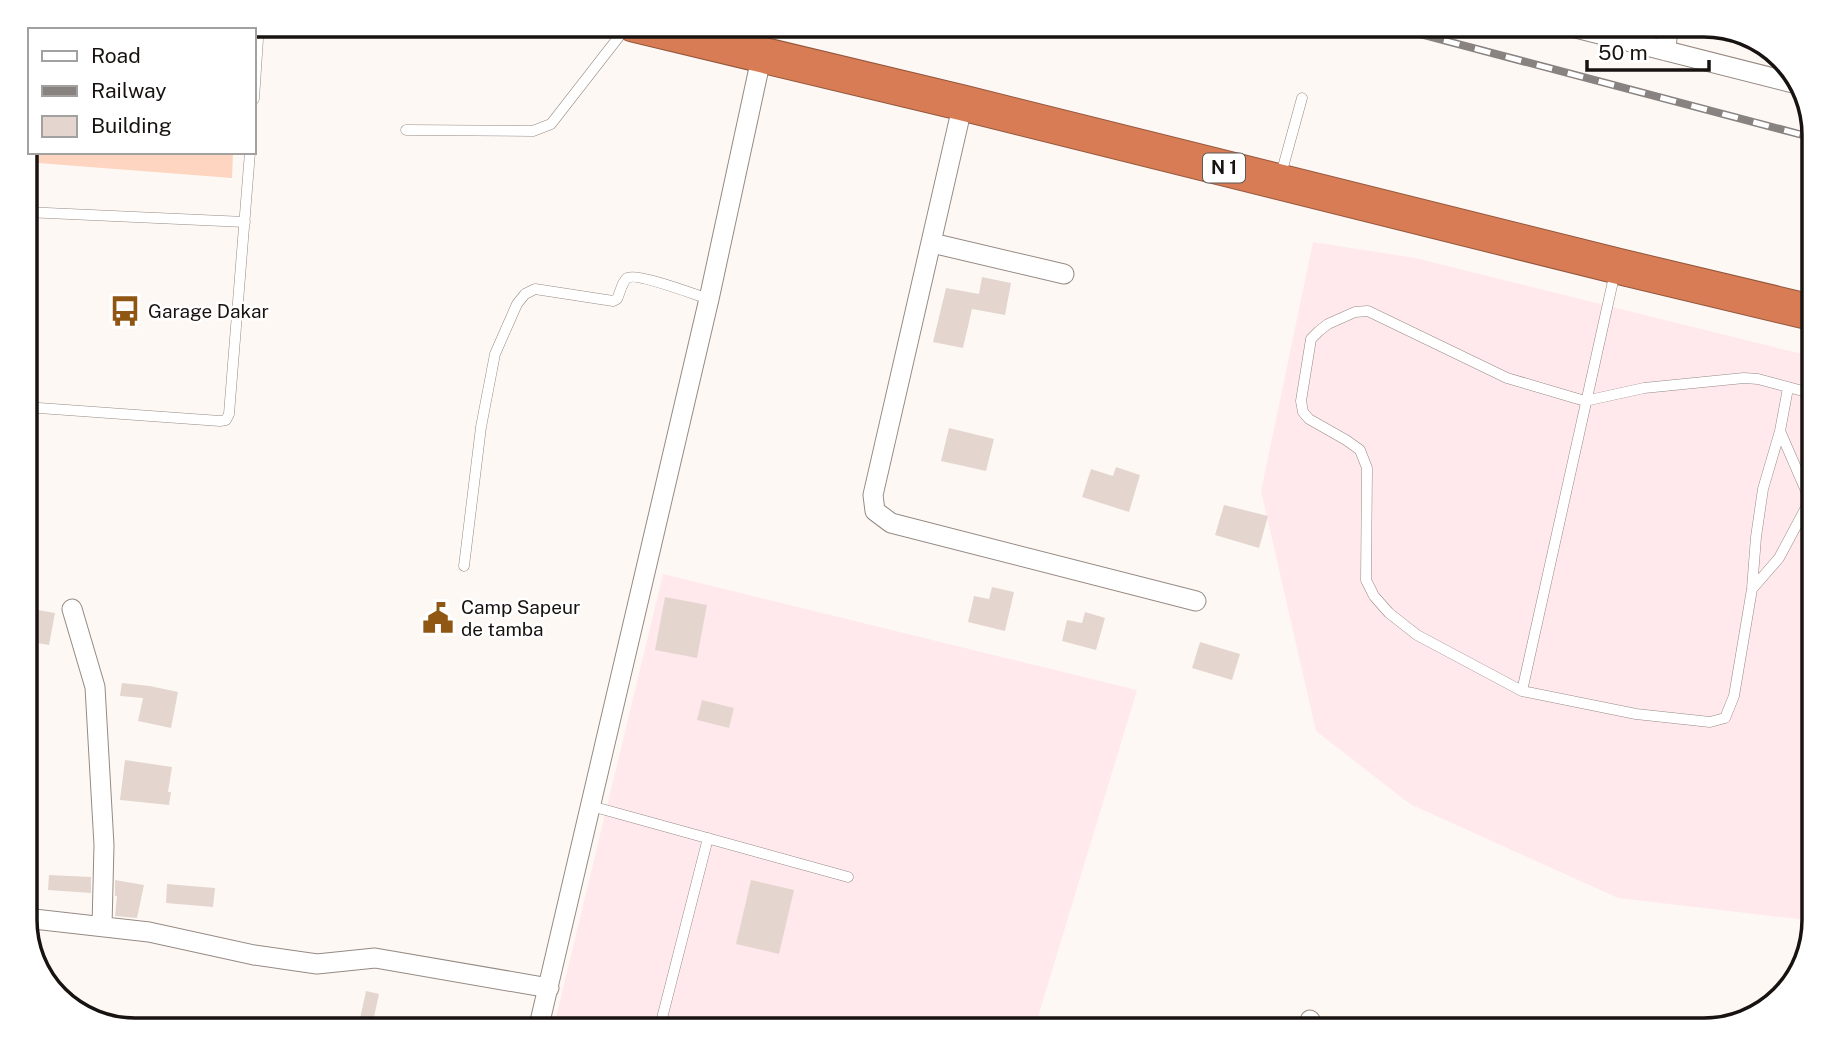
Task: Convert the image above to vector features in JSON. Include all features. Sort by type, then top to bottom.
[{"type":"highway","name":"N 1","points":[[683,37],[963,103],[1802,310]]},
{"type":"street","points":[[1611,37],[1783,77]]},
{"type":"street","points":[[1665,51],[1667,37]]},
{"type":"street","points":[[541,1018],[709,299],[762,54]]},
{"type":"street","points":[[963,103],[873,495],[875,511],[891,523],[1196,601]]},
{"type":"street","points":[[932,243],[1064,274]]},
{"type":"street","points":[[72,608],[95,687],[104,845],[102,926]]},
{"type":"street","points":[[37,919],[149,932],[254,955],[317,964],[375,958],[549,988]]},
{"type":"lane","points":[[256,69],[258,37]]},
{"type":"lane","points":[[406,130],[533,131],[551,124],[621,37]]},
{"type":"lane","points":[[1279,181],[1302,97]]},
{"type":"lane","points":[[37,408],[226,420],[229,414],[250,154]]},
{"type":"lane","points":[[37,213],[245,222]]},
{"type":"lane","points":[[1522,691],[1616,266]]},
{"type":"lane","points":[[464,566],[481,427],[495,354],[517,304],[525,293],[536,289],[613,301],[617,299],[625,280],[629,277],[642,277],[709,299]]},
{"type":"lane","points":[[1788,388],[1780,431],[1763,489],[1752,589],[1734,696],[1724,718],[1710,722],[1636,714],[1522,691],[1417,635],[1374,596],[1367,580],[1367,468],[1360,450],[1309,419],[1303,412],[1301,401],[1311,339],[1328,324],[1355,312],[1368,311],[1507,378],[1585,401],[1644,388],[1744,378],[1758,379],[1802,391]]},
{"type":"lane","points":[[1780,431],[1802,478]]},
{"type":"lane","points":[[1752,589],[1779,558],[1802,518]]},
{"type":"lane","points":[[591,806],[848,877]]},
{"type":"lane","points":[[662,1018],[708,838]]},
{"type":"shaded area","points":[[37,154],[233,154],[232,178],[37,163]]},
{"type":"shaded area","points":[[1313,242],[1415,258],[1802,354],[1802,920],[1618,898],[1410,804],[1316,731],[1261,491]]},
{"type":"shaded area","points":[[663,574],[1137,690],[1038,1018],[556,1018]]},
{"type":"building","points":[[982,277],[1011,283],[1005,315],[972,309],[963,348],[933,342],[946,288],[979,294]]},
{"type":"building","points":[[949,428],[994,439],[986,471],[941,461]]},
{"type":"building","points":[[1116,467],[1140,475],[1129,512],[1082,497],[1091,469],[1113,476]]},
{"type":"building","points":[[1224,505],[1268,516],[1259,548],[1215,535]]},
{"type":"building","points":[[992,587],[1014,592],[1005,631],[968,622],[974,596],[989,599]]},
{"type":"building","points":[[665,597],[707,605],[697,658],[655,650]]},
{"type":"building","points":[[37,610],[55,613],[49,645],[37,643]]},
{"type":"building","points":[[1085,612],[1105,618],[1096,650],[1062,641],[1067,620],[1082,623]]},
{"type":"building","points":[[1200,642],[1240,654],[1232,680],[1192,668]]},
{"type":"building","points":[[122,683],[178,692],[171,728],[138,721],[143,698],[120,696]]},
{"type":"building","points":[[702,700],[734,708],[729,728],[697,720]]},
{"type":"building","points":[[125,760],[172,767],[169,805],[120,800]]},
{"type":"building","points":[[49,875],[91,877],[91,893],[48,890]]},
{"type":"building","points":[[115,880],[144,885],[137,918],[115,916]]},
{"type":"building","points":[[751,880],[794,890],[779,954],[736,944]]},
{"type":"building","points":[[167,884],[215,888],[213,907],[166,903]]},
{"type":"building","points":[[366,991],[379,994],[374,1018],[360,1018]]},
{"type":"railway","points":[[1431,37],[1802,135]]},
{"type":"place","name":"Garage Dakar","points":[[125,311]]},
{"type":"place","name":"Camp Sapeur de tamba","points":[[438,618]]}]
